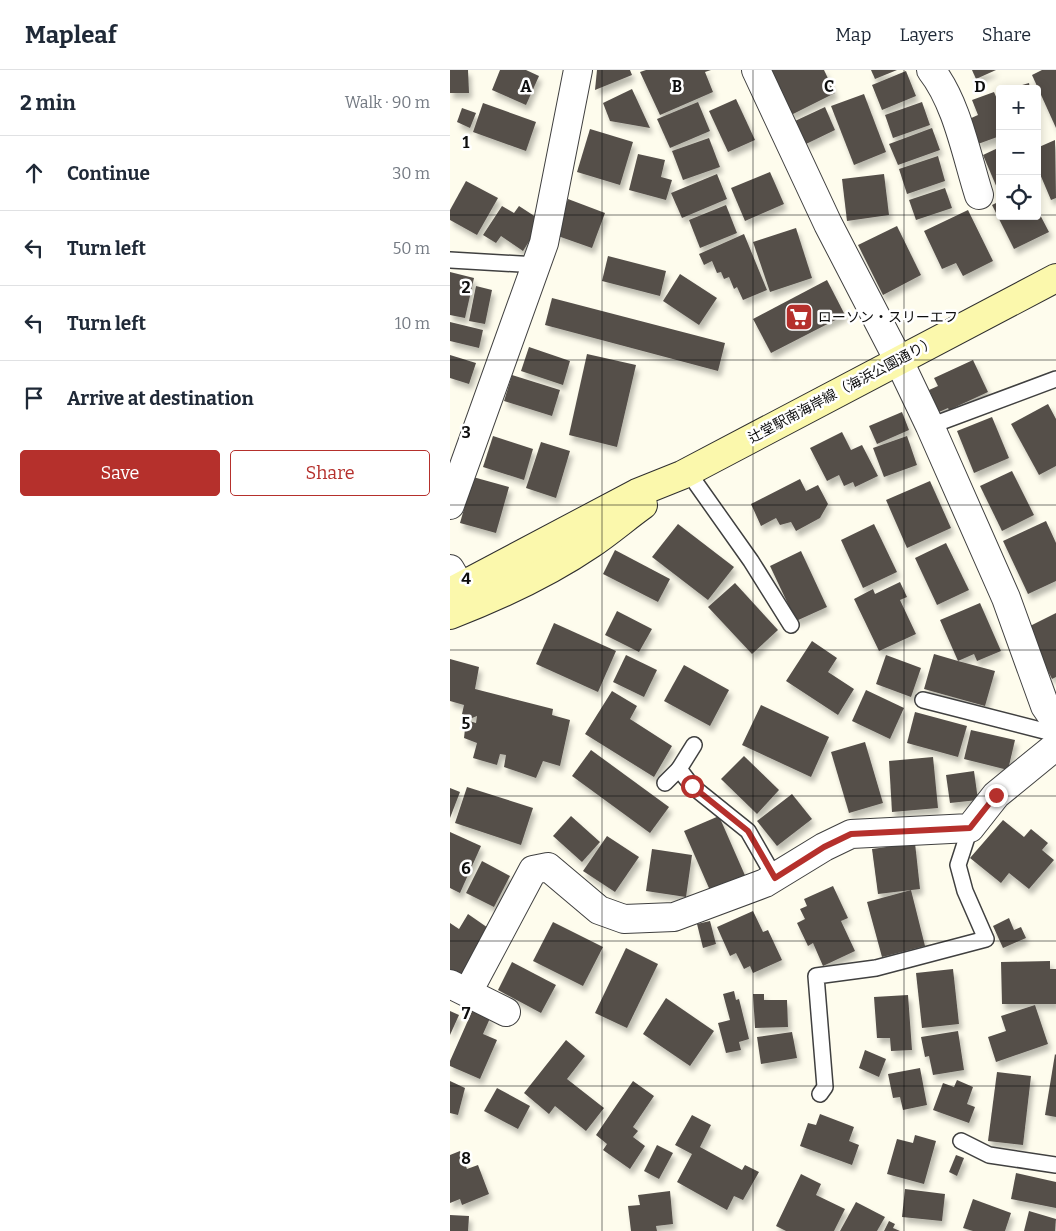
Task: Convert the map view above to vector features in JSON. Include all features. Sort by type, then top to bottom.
[{"type":"street","points":[[756,70],[828,224],[899,361],[930,426],[1006,598],[1052,710]]},
{"type":"street","points":[[931,70],[940,81],[950,100],[979,195]]},
{"type":"street","points":[[452,492],[544,243],[572,78]]},
{"type":"street","name":"辻堂駅南海岸線（海浜公園通り）","points":[[453,583],[637,493],[685,473],[1056,278]]},
{"type":"street","name":"辻堂駅南海岸線（海浜公園通り）","points":[[450,615],[486,601],[546,572],[591,544],[685,473]]},
{"type":"street","points":[[506,1012],[459,988],[533,870],[548,868],[599,910],[624,920],[674,918],[765,883],[824,847],[851,834],[970,828],[996,795],[1056,746]]},
{"type":"lane","points":[[450,260],[537,265]]},
{"type":"lane","points":[[930,426],[1056,379]]},
{"type":"lane","points":[[685,473],[751,561],[791,625]]},
{"type":"lane","points":[[924,700],[1056,734]]},
{"type":"lane","points":[[664,782],[679,769],[694,745]]},
{"type":"lane","points":[[679,769],[692,786],[748,831],[775,878]]},
{"type":"lane","points":[[820,1094],[825,1087],[816,976],[876,968],[986,939],[965,891],[958,864],[970,828]]},
{"type":"lane","points":[[961,1141],[989,1155],[1056,1165]]},
{"type":"building","points":[[450,70],[468,70],[469,93],[450,93]]},
{"type":"building","points":[[500,70],[526,70],[539,76],[526,105],[492,90]]},
{"type":"building","points":[[597,70],[630,70],[632,75],[595,90]]},
{"type":"building","points":[[646,70],[711,70],[705,72],[713,92],[660,115],[640,72]]},
{"type":"building","points":[[769,70],[824,70],[835,93],[791,115]]},
{"type":"building","points":[[871,70],[897,70],[875,79]]},
{"type":"building","points":[[972,70],[996,70],[976,79]]},
{"type":"building","points":[[1042,70],[1056,70],[1056,128],[1041,95],[1041,85],[1037,85],[1032,75]]},
{"type":"building","points":[[906,71],[916,96],[882,110],[872,85]]},
{"type":"building","points":[[632,89],[650,128],[610,121],[603,103]]},
{"type":"building","points":[[994,92],[996,97],[996,137],[978,144],[969,119],[978,115],[972,100]]},
{"type":"building","points":[[864,94],[886,152],[854,165],[831,106]]},
{"type":"building","points":[[736,99],[755,140],[728,152],[709,111]]},
{"type":"building","points":[[698,102],[710,131],[670,148],[657,119]]},
{"type":"building","points":[[922,102],[930,125],[893,138],[885,115]]},
{"type":"building","points":[[483,103],[536,122],[526,151],[473,132]]},
{"type":"building","points":[[825,107],[835,130],[806,144],[795,121]]},
{"type":"building","points":[[462,108],[476,113],[470,128],[457,122]]},
{"type":"building","points":[[932,128],[940,150],[898,165],[889,144]]},
{"type":"building","points":[[590,129],[633,142],[620,185],[577,172]]},
{"type":"building","points":[[709,138],[720,167],[683,180],[672,151]]},
{"type":"building","points":[[1055,140],[1056,198],[1051,200],[1041,176],[1041,146]]},
{"type":"building","points":[[996,149],[996,186],[983,155]]},
{"type":"building","points":[[638,154],[665,160],[661,177],[672,180],[666,200],[629,190]]},
{"type":"building","points":[[938,156],[945,181],[907,194],[899,169]]},
{"type":"building","points":[[770,172],[784,204],[745,221],[731,188]]},
{"type":"building","points":[[717,174],[727,199],[682,218],[671,193]]},
{"type":"building","points":[[884,174],[889,215],[847,221],[842,179]]},
{"type":"building","points":[[466,181],[498,198],[477,235],[450,220],[450,210]]},
{"type":"building","points":[[945,188],[952,208],[916,220],[909,200]]},
{"type":"building","points":[[568,199],[605,213],[592,248],[555,235]]},
{"type":"building","points":[[996,203],[996,213],[992,205]]},
{"type":"building","points":[[726,205],[737,233],[700,248],[689,220]]},
{"type":"building","points":[[502,206],[514,213],[519,206],[542,221],[523,251],[501,236],[496,243],[483,235]]},
{"type":"building","points":[[968,210],[993,261],[963,276],[956,263],[942,269],[924,231]]},
{"type":"building","points":[[1041,217],[1049,232],[1014,249],[1000,220],[1041,220]]},
{"type":"building","points":[[897,226],[921,275],[883,295],[858,245]]},
{"type":"building","points":[[796,228],[812,278],[770,292],[753,242]]},
{"type":"building","points":[[744,234],[767,290],[743,300],[737,287],[734,289],[729,277],[724,279],[721,272],[717,273],[712,261],[704,265],[699,254]]},
{"type":"building","points":[[608,256],[666,271],[660,296],[602,281]]},
{"type":"building","points":[[450,272],[474,278],[465,318],[450,315]]},
{"type":"building","points":[[680,274],[717,298],[699,325],[663,301]]},
{"type":"building","name":"ローソン・スリーエフ","points":[[827,280],[845,315],[771,353],[753,319]]},
{"type":"building","points":[[476,286],[492,290],[485,324],[469,321]]},
{"type":"building","points":[[552,298],[725,343],[718,371],[545,325]]},
{"type":"building","points":[[450,322],[483,330],[479,348],[450,341]]},
{"type":"building","points":[[529,347],[570,361],[563,385],[521,371]]},
{"type":"building","points":[[587,354],[636,365],[617,447],[569,435]]},
{"type":"building","points":[[450,355],[476,363],[469,384],[450,378]]},
{"type":"building","points":[[973,360],[988,392],[949,410],[948,408],[939,412],[929,390],[938,386],[934,378]]},
{"type":"building","points":[[512,375],[560,390],[552,416],[504,401]]},
{"type":"building","points":[[1048,404],[1056,419],[1056,466],[1039,475],[1011,424]]},
{"type":"building","points":[[902,412],[909,430],[877,444],[869,426]]},
{"type":"building","points":[[992,417],[1009,458],[974,473],[957,431]]},
{"type":"building","points":[[842,432],[851,450],[862,445],[878,476],[855,487],[853,482],[844,486],[839,475],[827,481],[810,448]]},
{"type":"building","points":[[493,436],[533,449],[524,480],[483,467]]},
{"type":"building","points":[[907,436],[917,465],[884,477],[873,448]]},
{"type":"building","points":[[541,442],[570,451],[556,498],[526,488]]},
{"type":"building","points":[[1012,471],[1034,515],[1002,531],[980,486]]},
{"type":"building","points":[[473,477],[509,487],[496,533],[460,523]]},
{"type":"building","points":[[800,479],[806,491],[818,485],[828,504],[820,518],[796,531],[791,522],[780,525],[776,518],[761,526],[751,504]]},
{"type":"building","points":[[930,481],[951,528],[907,548],[886,500]]},
{"type":"building","points":[[1046,521],[1056,543],[1056,581],[1028,594],[1003,541]]},
{"type":"building","points":[[678,524],[734,567],[708,600],[652,557]]},
{"type":"building","points":[[874,524],[897,572],[863,588],[841,540]]},
{"type":"building","points":[[946,543],[969,590],[937,605],[915,558]]},
{"type":"building","points":[[615,550],[670,579],[658,602],[603,574]]},
{"type":"building","points":[[801,551],[827,607],[796,621],[770,566]]},
{"type":"building","points":[[900,582],[907,597],[900,600],[916,634],[879,651],[854,599],[873,589],[875,594]]},
{"type":"building","points":[[735,583],[778,630],[752,654],[708,607]]},
{"type":"building","points":[[980,603],[1001,651],[977,661],[974,654],[958,661],[940,620]]},
{"type":"building","points":[[617,611],[652,629],[639,652],[605,635]]},
{"type":"building","points":[[1056,613],[1056,677],[1052,679],[1026,628]]},
{"type":"building","points":[[554,623],[616,651],[598,692],[536,664]]},
{"type":"building","points":[[812,641],[837,658],[828,672],[854,689],[838,715],[786,681]]},
{"type":"building","points":[[934,654],[995,671],[985,706],[924,689]]},
{"type":"building","points":[[626,655],[657,670],[644,697],[613,682]]},
{"type":"building","points":[[886,655],[921,668],[911,697],[876,684]]},
{"type":"building","points":[[450,659],[479,667],[475,689],[553,709],[552,715],[570,720],[560,766],[543,761],[536,778],[504,767],[506,755],[500,754],[497,765],[473,758],[477,743],[464,738],[466,720],[476,723],[477,716],[472,718],[462,714],[464,705],[450,701]]},
{"type":"building","points":[[684,665],[729,690],[710,726],[664,701]]},
{"type":"building","points":[[866,690],[904,708],[890,739],[852,721]]},
{"type":"building","points":[[612,691],[637,706],[630,719],[672,746],[654,777],[585,734]]},
{"type":"building","points":[[761,705],[829,737],[811,777],[742,745]]},
{"type":"building","points":[[915,712],[967,726],[958,757],[907,743]]},
{"type":"building","points":[[971,730],[1015,740],[1008,770],[964,759]]},
{"type":"building","points":[[865,742],[883,803],[849,813],[831,752]]},
{"type":"building","points":[[591,750],[669,807],[650,833],[572,776]]},
{"type":"building","points":[[744,756],[779,790],[757,814],[721,779]]},
{"type":"building","points":[[933,757],[938,808],[892,812],[889,761]]},
{"type":"building","points":[[974,771],[978,800],[950,803],[946,775]]},
{"type":"building","points":[[467,787],[533,808],[521,845],[455,823]]},
{"type":"building","points":[[450,788],[460,792],[450,818]]},
{"type":"building","points":[[792,794],[812,819],[777,846],[757,821]]},
{"type":"building","points":[[571,816],[600,842],[582,862],[553,836]]},
{"type":"building","points":[[719,816],[747,880],[712,895],[684,831]]},
{"type":"building","points":[[1003,820],[1024,837],[1031,829],[1048,843],[1042,850],[1054,860],[1029,889],[1009,873],[1001,883],[970,858]]},
{"type":"building","points":[[450,832],[481,846],[460,893],[450,888]]},
{"type":"building","points":[[607,836],[639,857],[615,892],[583,871]]},
{"type":"building","points":[[915,843],[920,889],[878,894],[872,849]]},
{"type":"building","points":[[652,849],[692,855],[686,897],[646,891]]},
{"type":"building","points":[[482,861],[510,876],[494,907],[466,893]]},
{"type":"building","points":[[833,886],[848,918],[841,921],[855,951],[823,966],[813,943],[808,946],[797,923],[805,919],[800,909],[807,906],[804,899]]},
{"type":"building","points":[[911,890],[925,946],[882,957],[867,902]]},
{"type":"building","points":[[753,911],[763,932],[768,930],[782,960],[753,973],[750,966],[744,969],[736,953],[730,956],[717,927]]},
{"type":"building","points":[[468,914],[491,930],[462,977],[450,969],[450,923],[459,929]]},
{"type":"building","points":[[1009,918],[1014,930],[1021,927],[1026,938],[1003,948],[993,926]]},
{"type":"building","points":[[710,921],[716,944],[703,948],[697,924]]},
{"type":"building","points":[[553,922],[603,947],[583,986],[533,961]]},
{"type":"building","points":[[626,948],[658,964],[627,1028],[595,1013]]},
{"type":"building","points":[[1050,961],[1050,969],[1056,969],[1056,1004],[1002,1004],[1001,962]]},
{"type":"building","points":[[512,962],[556,985],[541,1013],[498,990]]},
{"type":"building","points":[[953,969],[959,1024],[922,1028],[916,973]]},
{"type":"building","points":[[734,991],[736,1000],[739,999],[749,1039],[739,1042],[741,1050],[726,1053],[718,1023],[730,1020],[723,994]]},
{"type":"building","points":[[753,994],[764,994],[764,1000],[787,1000],[788,1027],[755,1028]]},
{"type":"building","points":[[908,995],[912,1050],[891,1051],[890,1038],[877,1038],[874,997]]},
{"type":"building","points":[[666,998],[714,1031],[690,1066],[643,1034]]},
{"type":"building","points":[[1035,1005],[1048,1044],[996,1062],[988,1037],[1006,1031],[1001,1016]]},
{"type":"building","points":[[473,1009],[491,1016],[483,1034],[497,1040],[480,1079],[450,1066],[450,1061]]},
{"type":"building","points":[[450,1011],[459,1015],[450,1035]]},
{"type":"building","points":[[958,1031],[964,1070],[933,1075],[929,1056],[925,1057],[921,1037]]},
{"type":"building","points":[[792,1032],[797,1058],[761,1064],[757,1037]]},
{"type":"building","points":[[566,1040],[585,1056],[567,1079],[604,1108],[586,1131],[555,1106],[549,1114],[524,1093]]},
{"type":"building","points":[[865,1050],[886,1059],[879,1077],[859,1068]]},
{"type":"building","points":[[1056,1055],[1056,1117],[1045,1115]]},
{"type":"building","points":[[920,1068],[927,1105],[903,1110],[900,1097],[893,1098],[888,1074]]},
{"type":"building","points":[[997,1072],[1031,1076],[1023,1145],[988,1141]]},
{"type":"building","points":[[957,1080],[973,1087],[967,1104],[975,1107],[969,1123],[933,1110],[943,1083],[954,1087]]},
{"type":"building","points":[[450,1081],[465,1088],[458,1115],[450,1113]]},
{"type":"building","points":[[633,1081],[654,1096],[633,1127],[638,1131],[633,1137],[645,1146],[630,1169],[603,1150],[607,1144],[596,1135]]},
{"type":"building","points":[[497,1088],[530,1106],[518,1129],[484,1111]]},
{"type":"building","points":[[820,1114],[854,1127],[849,1141],[859,1145],[852,1165],[800,1146],[808,1123],[816,1125]]},
{"type":"building","points":[[692,1115],[711,1125],[700,1147],[742,1170],[745,1165],[759,1172],[743,1200],[734,1196],[727,1210],[677,1182],[692,1154],[675,1145]]},
{"type":"building","points":[[915,1135],[936,1141],[924,1184],[887,1174],[897,1139],[913,1143]]},
{"type":"building","points":[[657,1145],[673,1153],[659,1179],[644,1171]]},
{"type":"building","points":[[460,1151],[467,1169],[478,1165],[489,1194],[462,1205],[460,1199],[450,1203],[450,1155]]},
{"type":"building","points":[[956,1155],[964,1158],[957,1176],[949,1172]]},
{"type":"building","points":[[1016,1173],[1056,1182],[1056,1208],[1011,1199]]},
{"type":"building","points":[[801,1174],[821,1184],[816,1195],[845,1209],[834,1231],[786,1231],[776,1226]]},
{"type":"building","points":[[905,1189],[945,1194],[942,1221],[902,1217]]},
{"type":"building","points":[[670,1191],[673,1224],[656,1226],[657,1231],[631,1231],[628,1206],[640,1205],[638,1195]]},
{"type":"building","points":[[973,1199],[1011,1213],[1005,1231],[973,1231],[963,1228]]},
{"type":"building","points":[[856,1202],[885,1217],[877,1231],[840,1231]]},
{"type":"building","points":[[1029,1211],[1056,1219],[1055,1231],[1024,1231]]},
{"type":"building","points":[[450,1215],[469,1216],[468,1231],[450,1231]]},
{"type":"building","points":[[889,1221],[895,1224],[893,1228],[900,1231],[884,1231]]},
{"type":"place","name":"ローソン・スリーエフ","points":[[799,317]]},
{"type":"route","points":[[692,786],[748,831],[775,878],[824,847],[851,834],[970,828],[996,795]]}]
